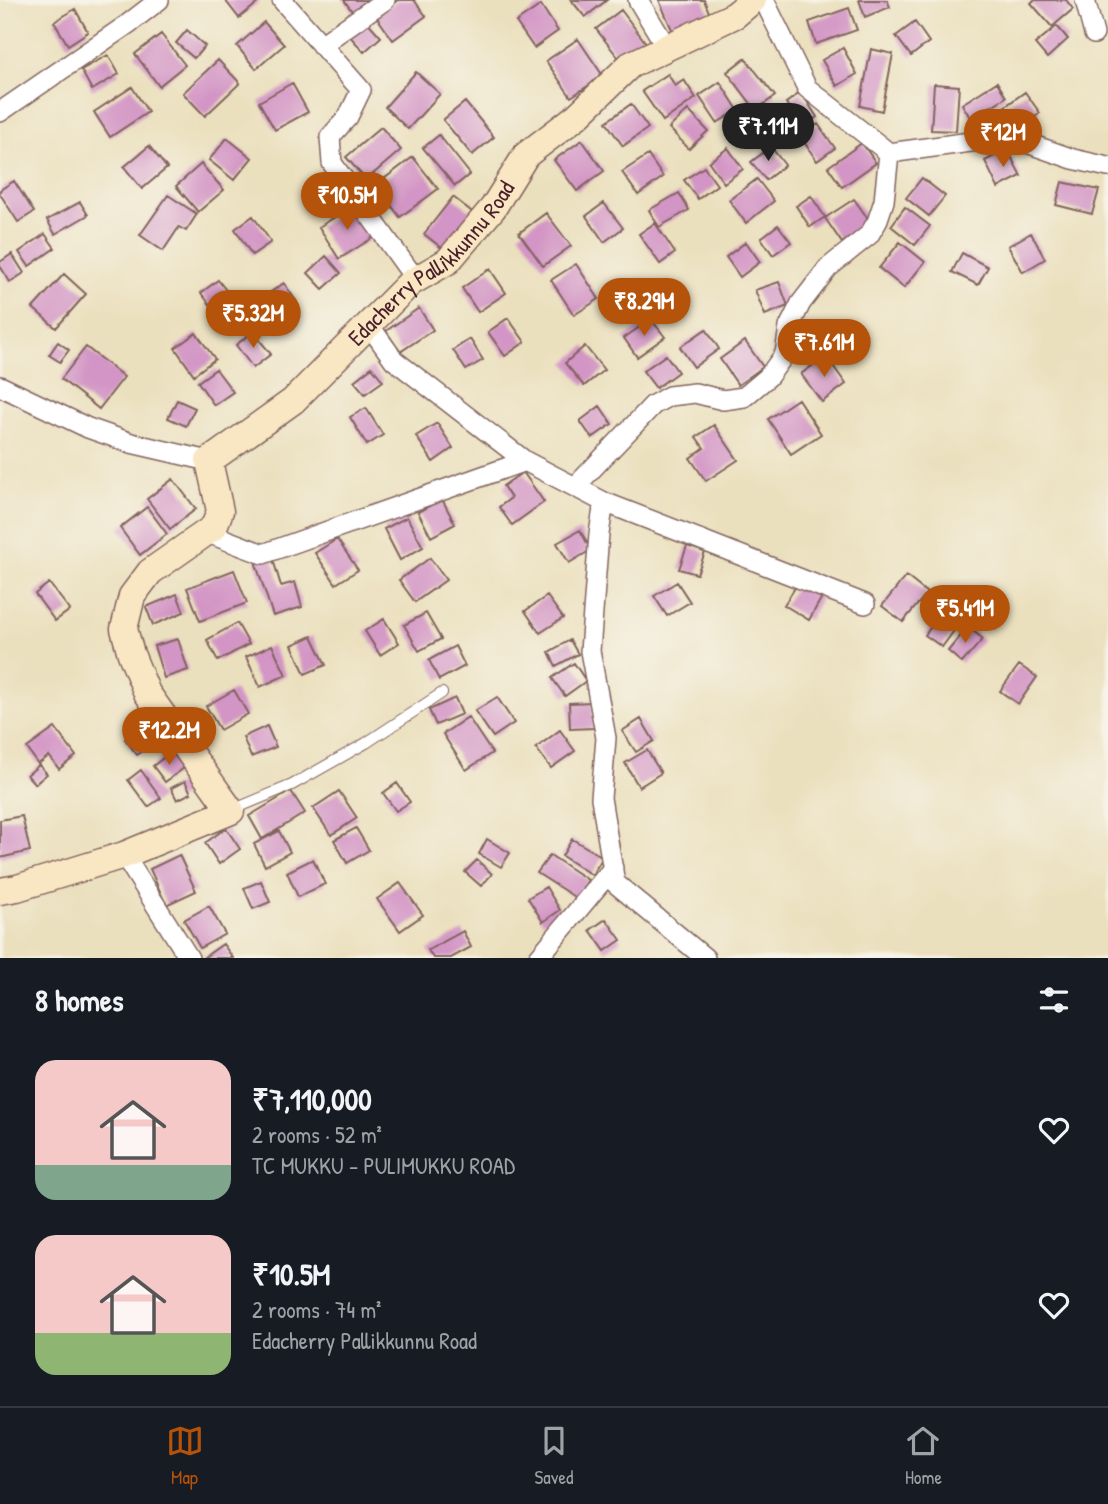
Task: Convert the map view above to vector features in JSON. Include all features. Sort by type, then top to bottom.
[{"type":"main road","name":"Edacherry Pallikkunnu Road","points":[[209,461],[293,401],[416,279],[448,261],[493,208],[526,155],[577,117],[629,65],[735,15],[753,0]]},
{"type":"main road","points":[[0,891],[124,855],[230,811],[147,693],[124,629],[132,596],[150,572],[214,527],[220,511],[209,461]]},
{"type":"street","points":[[0,112],[159,0]]},
{"type":"street","points":[[282,0],[361,90],[348,117],[330,137],[331,163],[416,279]]},
{"type":"street","points":[[321,45],[385,0]]},
{"type":"street","points":[[638,0],[667,48]]},
{"type":"street","points":[[764,0],[807,88],[889,153],[1000,138],[1027,143],[1073,159],[1108,167]]},
{"type":"street","points":[[1085,0],[1094,34]]},
{"type":"street","points":[[575,487],[653,405],[669,396],[695,393],[723,400],[744,397],[768,377],[785,354],[789,327],[801,303],[828,268],[869,235],[877,222],[884,201],[889,153]]},
{"type":"street","points":[[369,326],[394,360],[525,461],[604,502],[864,604]]},
{"type":"street","points":[[0,386],[88,428],[131,443],[209,461]]},
{"type":"street","points":[[208,533],[263,554],[525,461]]},
{"type":"street","points":[[604,502],[598,534],[590,651],[606,738],[601,798],[615,883],[705,958]]},
{"type":"street","points":[[124,855],[189,958]]},
{"type":"street","points":[[538,958],[613,868]]},
{"type":"lane","points":[[230,811],[292,785],[366,743],[442,693]]},
{"type":"building","points":[[225,0],[257,0],[259,2],[239,18]]},
{"type":"building","points":[[344,0],[373,0],[354,14]]},
{"type":"building","points":[[398,0],[414,0],[426,16],[393,40],[376,16]]},
{"type":"building","points":[[571,0],[607,0],[585,17]]},
{"type":"building","points":[[659,0],[704,0],[710,15],[673,32]]},
{"type":"building","points":[[859,0],[887,0],[890,7],[865,17]]},
{"type":"building","points":[[1034,0],[1066,0],[1073,9],[1052,27],[1031,3]]},
{"type":"building","points":[[541,5],[558,31],[534,48],[516,22]]},
{"type":"building","points":[[849,8],[857,30],[816,44],[809,22]]},
{"type":"building","points":[[75,9],[88,32],[68,45],[54,22]]},
{"type":"building","points":[[621,10],[646,43],[621,61],[596,29]]},
{"type":"building","points":[[365,19],[381,37],[364,52],[348,34]]},
{"type":"building","points":[[264,22],[284,45],[256,69],[237,46]]},
{"type":"building","points":[[915,22],[929,42],[911,56],[896,36]]},
{"type":"building","points":[[1057,26],[1068,39],[1047,58],[1035,44]]},
{"type":"building","points":[[187,30],[205,46],[194,58],[176,43]]},
{"type":"building","points":[[161,34],[185,65],[159,86],[135,54]]},
{"type":"building","points":[[578,39],[603,76],[571,97],[546,61]]},
{"type":"building","points":[[843,48],[857,74],[837,86],[822,60]]},
{"type":"building","points":[[871,49],[893,54],[882,111],[860,106]]},
{"type":"building","points":[[108,55],[119,74],[92,90],[81,70]]},
{"type":"building","points":[[745,58],[775,96],[756,110],[727,72]]},
{"type":"building","points":[[218,60],[240,83],[205,116],[183,93]]},
{"type":"building","points":[[416,72],[440,94],[408,129],[385,107]]},
{"type":"building","points":[[668,74],[675,86],[684,80],[696,98],[663,121],[642,91]]},
{"type":"building","points":[[720,82],[738,110],[717,123],[699,96]]},
{"type":"building","points":[[997,82],[1006,97],[971,119],[962,104]]},
{"type":"building","points":[[292,83],[308,112],[275,130],[259,102]]},
{"type":"building","points":[[934,84],[959,86],[956,131],[931,130]]},
{"type":"building","points":[[132,87],[148,112],[110,137],[94,112]]},
{"type":"building","points":[[801,92],[817,117],[802,127],[786,103]]},
{"type":"building","points":[[1025,92],[1040,113],[1016,131],[1000,110]]},
{"type":"building","points":[[465,102],[494,137],[472,155],[443,120]]},
{"type":"building","points":[[631,104],[648,128],[623,146],[606,122]]},
{"type":"building","points":[[688,110],[708,131],[689,149],[669,128]]},
{"type":"building","points":[[818,124],[835,148],[817,161],[800,136]]},
{"type":"building","points":[[381,127],[401,150],[366,180],[346,157]]},
{"type":"building","points":[[439,135],[470,174],[455,186],[423,148]]},
{"type":"building","points":[[227,138],[252,158],[234,180],[209,160]]},
{"type":"building","points":[[582,140],[604,171],[577,191],[554,160]]},
{"type":"building","points":[[862,143],[876,163],[842,187],[828,167]]},
{"type":"building","points":[[149,146],[167,168],[142,189],[124,167]]},
{"type":"building","points":[[771,147],[785,165],[766,180],[751,162]]},
{"type":"building","points":[[728,148],[743,169],[724,183],[709,162]]},
{"type":"building","points":[[1007,149],[1021,176],[998,188],[985,161]]},
{"type":"building","points":[[648,155],[663,177],[638,195],[622,172]]},
{"type":"building","points":[[413,157],[438,189],[400,217],[376,185]]},
{"type":"building","points":[[201,164],[224,190],[198,212],[176,186]]},
{"type":"building","points":[[704,167],[717,185],[698,199],[684,180]]},
{"type":"building","points":[[922,178],[945,196],[929,216],[906,198]]},
{"type":"building","points":[[757,179],[774,201],[746,223],[729,200]]},
{"type":"building","points":[[14,181],[34,212],[18,222],[0,194],[0,190]]},
{"type":"building","points":[[1062,182],[1099,190],[1092,214],[1056,205]]},
{"type":"building","points":[[679,193],[689,210],[659,227],[649,210]]},
{"type":"building","points":[[168,195],[197,214],[186,231],[179,227],[163,251],[140,235]]},
{"type":"building","points":[[811,196],[825,217],[810,227],[796,206]]},
{"type":"building","points":[[453,197],[476,215],[447,252],[424,234]]},
{"type":"building","points":[[854,199],[871,223],[842,243],[825,218]]},
{"type":"building","points":[[80,202],[88,215],[55,234],[47,220]]},
{"type":"building","points":[[604,203],[623,228],[604,242],[586,216]]},
{"type":"building","points":[[354,205],[374,237],[339,259],[319,227]]},
{"type":"building","points":[[905,207],[930,226],[915,245],[891,226]]},
{"type":"building","points":[[546,213],[571,246],[543,266],[519,233]]},
{"type":"building","points":[[253,216],[271,242],[252,255],[235,229]]},
{"type":"building","points":[[655,223],[675,253],[660,264],[639,234]]},
{"type":"building","points":[[778,225],[791,242],[773,255],[761,238]]},
{"type":"building","points":[[1031,233],[1045,259],[1023,272],[1008,246]]},
{"type":"building","points":[[45,234],[55,248],[29,266],[19,252]]},
{"type":"building","points":[[746,242],[760,262],[740,277],[726,257]]},
{"type":"building","points":[[900,242],[925,262],[904,288],[879,268]]},
{"type":"building","points":[[962,253],[988,267],[978,285],[952,272]]},
{"type":"building","points":[[12,254],[24,273],[10,282],[0,262]]},
{"type":"building","points":[[326,256],[341,273],[323,289],[308,273]]},
{"type":"building","points":[[576,264],[599,299],[574,315],[551,280]]},
{"type":"building","points":[[490,269],[506,293],[478,312],[462,288]]},
{"type":"building","points":[[64,274],[86,294],[56,328],[33,308]]},
{"type":"building","points":[[218,280],[240,308],[223,321],[201,293]]},
{"type":"building","points":[[779,282],[788,306],[765,315],[755,290]]},
{"type":"building","points":[[284,283],[296,301],[264,323],[252,305]]},
{"type":"building","points":[[419,308],[433,330],[400,352],[386,331]]},
{"type":"building","points":[[508,318],[525,342],[505,356],[488,332]]},
{"type":"building","points":[[651,319],[665,337],[637,357],[624,338]]},
{"type":"building","points":[[706,329],[719,349],[694,367],[680,347]]},
{"type":"building","points":[[253,332],[271,354],[253,368],[236,345]]},
{"type":"building","points":[[196,333],[215,359],[194,375],[175,348]]},
{"type":"building","points":[[470,339],[483,360],[466,370],[453,350]]},
{"type":"building","points":[[745,341],[763,367],[738,385],[720,359]]},
{"type":"building","points":[[58,342],[69,350],[60,362],[49,355]]},
{"type":"building","points":[[585,346],[604,370],[584,386],[565,363]]},
{"type":"building","points":[[86,347],[124,377],[99,409],[61,379]]},
{"type":"building","points":[[666,355],[678,372],[656,388],[643,371]]},
{"type":"building","points":[[826,356],[846,384],[822,402],[801,374]]},
{"type":"building","points":[[372,367],[383,381],[365,394],[354,381]]},
{"type":"building","points":[[216,369],[233,392],[214,405],[198,382]]},
{"type":"building","points":[[798,399],[821,434],[791,454],[768,419]]},
{"type":"building","points":[[177,400],[195,408],[186,426],[168,418]]},
{"type":"building","points":[[600,406],[612,424],[592,438],[580,421]]},
{"type":"building","points":[[366,408],[383,435],[367,445],[350,417]]},
{"type":"building","points":[[437,423],[453,448],[433,462],[416,436]]},
{"type":"building","points":[[714,425],[738,460],[706,481],[690,458],[704,448],[696,437]]},
{"type":"building","points":[[523,472],[544,502],[512,525],[499,507],[511,498],[503,486]]},
{"type":"building","points":[[173,479],[196,509],[170,529],[147,499]]},
{"type":"building","points":[[442,499],[455,524],[431,537],[418,512]]},
{"type":"building","points":[[147,507],[167,534],[140,555],[120,528]]},
{"type":"building","points":[[407,517],[423,547],[400,560],[384,529]]},
{"type":"building","points":[[580,530],[591,550],[569,563],[557,543]]},
{"type":"building","points":[[337,539],[358,570],[336,584],[315,553]]},
{"type":"building","points":[[687,546],[705,552],[697,574],[679,569]]},
{"type":"building","points":[[272,556],[281,586],[295,582],[302,607],[273,616],[255,561]]},
{"type":"building","points":[[430,558],[446,580],[415,602],[399,580]]},
{"type":"building","points":[[234,570],[247,603],[200,621],[187,588]]},
{"type":"building","points":[[906,576],[927,593],[903,622],[882,606]]},
{"type":"building","points":[[677,582],[690,602],[667,616],[654,596]]},
{"type":"building","points":[[49,583],[70,610],[55,621],[35,594]]},
{"type":"building","points":[[798,583],[822,597],[809,620],[784,605]]},
{"type":"building","points":[[177,594],[184,612],[153,625],[146,607]]},
{"type":"building","points":[[547,596],[563,618],[540,633],[525,611]]},
{"type":"building","points":[[426,613],[441,639],[419,651],[404,625]]},
{"type":"building","points":[[939,616],[956,628],[942,647],[925,635]]},
{"type":"building","points":[[384,619],[399,643],[380,655],[365,631]]},
{"type":"building","points":[[237,623],[249,644],[218,661],[207,640]]},
{"type":"building","points":[[968,627],[983,639],[962,663],[948,651]]},
{"type":"building","points":[[312,636],[326,665],[305,674],[292,645]]},
{"type":"building","points":[[178,639],[188,670],[164,678],[154,646]]},
{"type":"building","points":[[570,640],[578,654],[556,666],[549,652]]},
{"type":"building","points":[[272,645],[286,675],[260,687],[246,657]]},
{"type":"building","points":[[455,646],[465,666],[439,680],[429,660]]},
{"type":"building","points":[[574,663],[586,681],[565,696],[552,678]]},
{"type":"building","points":[[1019,665],[1037,677],[1018,704],[1000,691]]},
{"type":"building","points":[[234,690],[248,714],[220,730],[206,706]]},
{"type":"building","points":[[497,697],[514,723],[493,737],[475,711]]},
{"type":"building","points":[[455,698],[462,714],[436,725],[429,710]]},
{"type":"building","points":[[592,702],[594,728],[570,729],[569,703]]},
{"type":"building","points":[[468,717],[492,753],[466,770],[443,734]]},
{"type":"building","points":[[641,719],[654,741],[636,752],[622,731]]},
{"type":"building","points":[[145,726],[156,742],[137,755],[125,739]]},
{"type":"building","points":[[267,726],[276,747],[251,757],[243,737]]},
{"type":"building","points":[[55,728],[76,756],[59,769],[49,756],[38,764],[27,748]]},
{"type":"building","points":[[560,730],[575,751],[551,768],[536,748]]},
{"type":"building","points":[[647,750],[661,773],[639,787],[625,763]]},
{"type":"building","points":[[172,751],[184,768],[165,782],[153,766]]},
{"type":"building","points":[[39,765],[47,774],[35,784],[27,775]]},
{"type":"building","points":[[141,770],[161,798],[148,807],[128,780]]},
{"type":"building","points":[[185,781],[191,793],[177,800],[171,788]]},
{"type":"building","points":[[397,783],[410,802],[396,811],[383,793]]},
{"type":"building","points":[[291,791],[305,813],[262,839],[249,816]]},
{"type":"building","points":[[339,791],[357,818],[331,835],[313,808]]},
{"type":"building","points":[[22,816],[30,851],[0,858],[0,820]]},
{"type":"building","points":[[226,828],[240,849],[219,864],[205,843]]},
{"type":"building","points":[[356,828],[369,850],[347,863],[334,840]]},
{"type":"building","points":[[279,831],[290,852],[265,866],[254,844]]},
{"type":"building","points":[[487,839],[510,853],[501,867],[479,854]]},
{"type":"building","points":[[572,839],[603,857],[592,875],[562,856]]},
{"type":"building","points":[[179,855],[196,891],[166,905],[150,869]]},
{"type":"building","points":[[550,855],[588,880],[576,898],[537,873]]},
{"type":"building","points":[[313,859],[325,884],[298,897],[287,872]]},
{"type":"building","points":[[477,860],[492,874],[481,886],[465,872]]},
{"type":"building","points":[[261,881],[270,902],[253,909],[244,888]]},
{"type":"building","points":[[400,883],[423,915],[400,931],[377,899]]},
{"type":"building","points":[[546,887],[560,910],[543,922],[528,898]]},
{"type":"building","points":[[209,906],[225,934],[200,948],[184,920]]},
{"type":"building","points":[[606,919],[621,940],[605,951],[590,930]]},
{"type":"building","points":[[463,931],[471,947],[451,958],[433,958],[428,950]]},
{"type":"building","points":[[223,944],[233,958],[203,958]]}]
